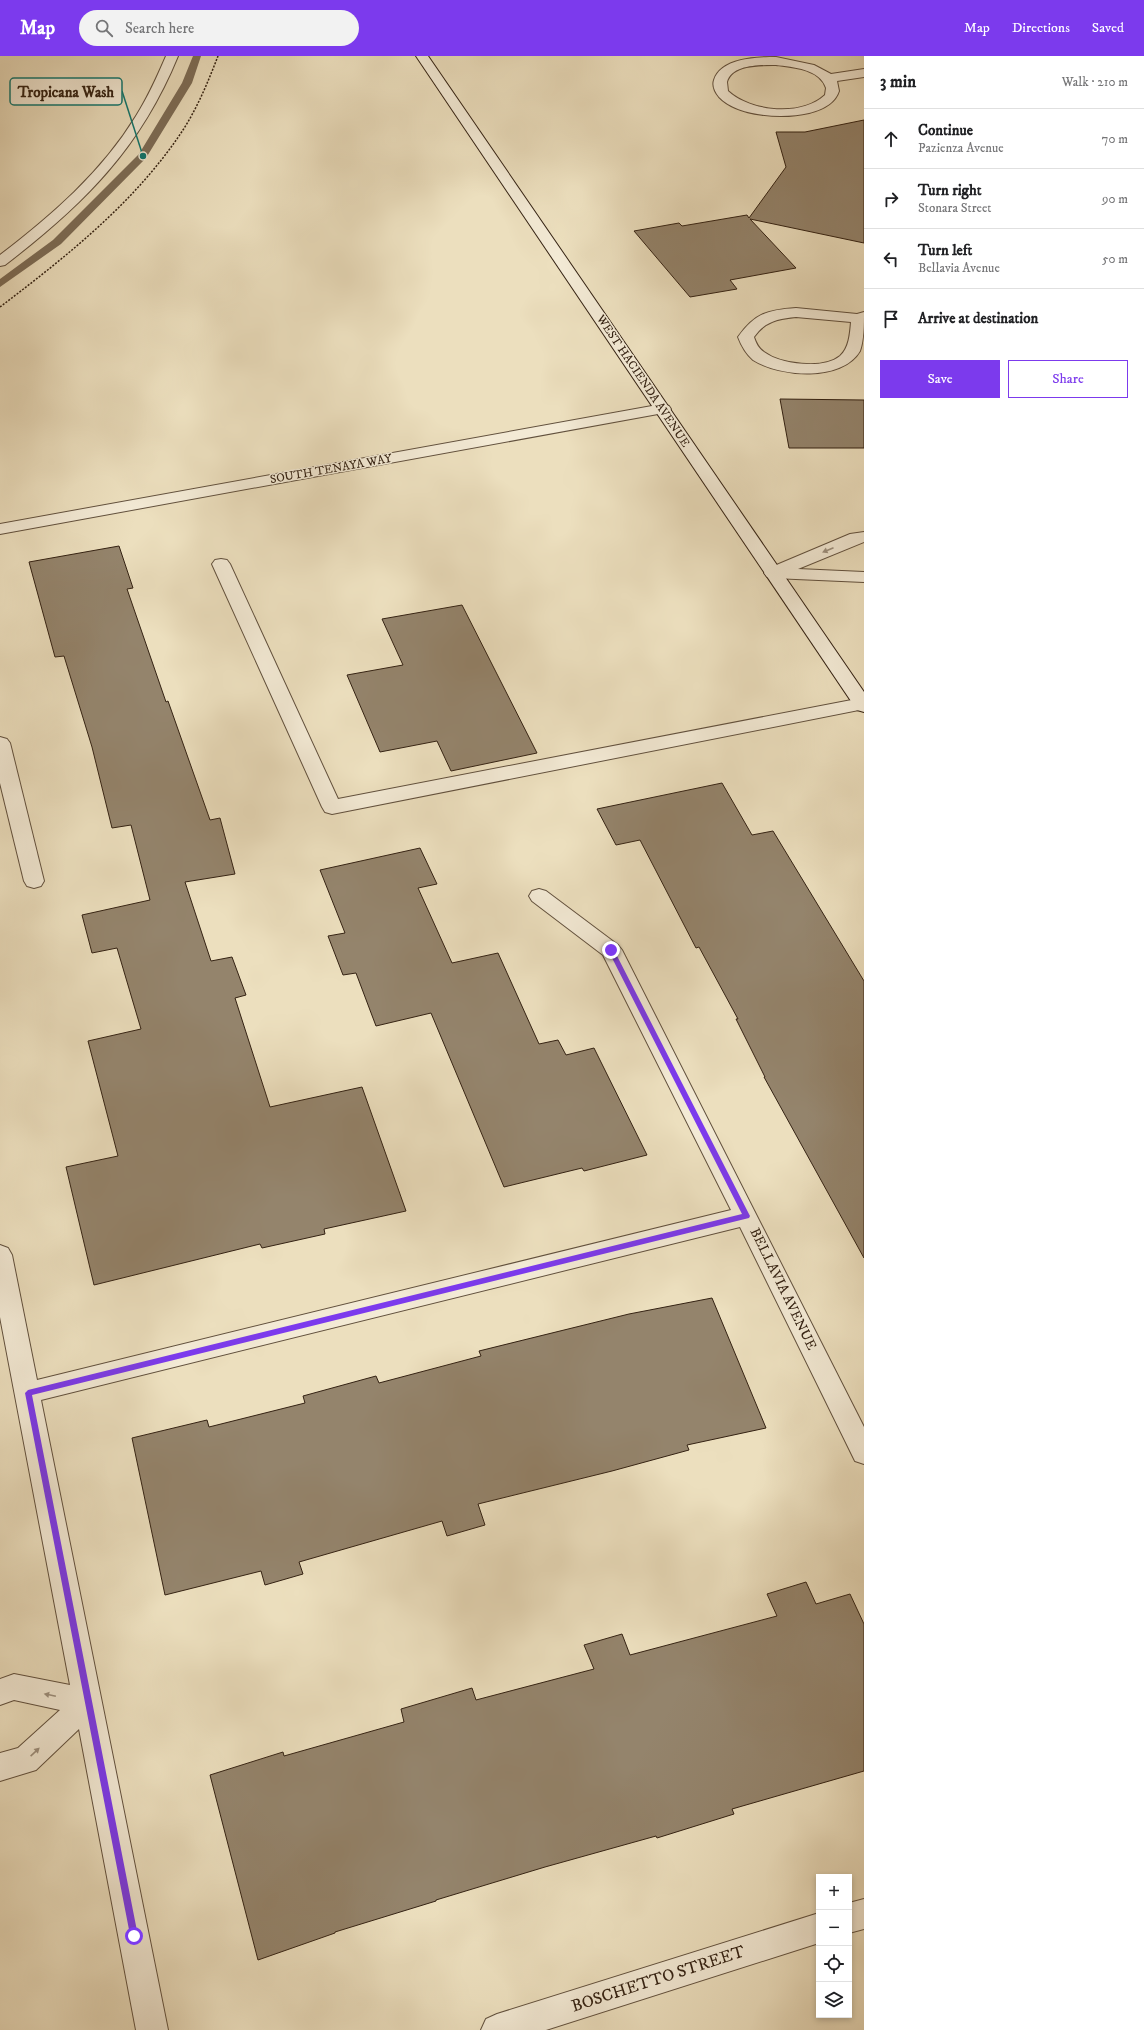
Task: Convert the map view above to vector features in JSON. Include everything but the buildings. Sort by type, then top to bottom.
[{"type":"street","points":[[0,262],[43,227],[86,187],[107,164],[141,118],[162,81],[172,56]]},
{"type":"street","name":"WEST HACIENDA AVENUE","points":[[422,56],[863,705]]},
{"type":"street","points":[[828,78],[833,85],[833,92],[829,99],[820,105],[794,112],[766,111],[746,106],[724,94],[720,87],[720,80],[724,73],[733,68],[760,62],[776,61],[799,64],[818,71],[828,78],[864,73]]},
{"type":"street","points":[[792,312],[861,318],[858,335],[852,354],[842,362],[828,367],[810,369],[791,368],[773,363],[754,351],[750,347],[746,337],[750,328],[760,320],[774,315],[792,312]]},
{"type":"street","name":"SOUTH TENAYA WAY","points":[[0,529],[663,409]]},
{"type":"street","points":[[773,573],[856,538],[864,537]]},
{"type":"street","points":[[220,564],[332,807],[863,705]]},
{"type":"street","points":[[773,573],[864,577]]},
{"type":"street","points":[[0,744],[34,881]]},
{"type":"street","name":"BELLAVIA AVENUE","points":[[539,896],[611,950],[864,1453]]},
{"type":"street","points":[[28,1393],[746,1216]]},
{"type":"street","points":[[0,1254],[152,2030]]},
{"type":"street","points":[[0,1692],[14,1687],[88,1702]]},
{"type":"street","points":[[0,1767],[26,1760],[88,1702]]},
{"type":"street","points":[[852,1917],[864,1914]]},
{"type":"street","name":"BOSCHETTO STREET","points":[[497,2030],[816,1929]]},
{"type":"waterway","points":[[0,284],[57,242],[143,156],[187,83],[197,56]]},
{"type":"place","name":"Tropicana Wash","points":[[143,156]]},
{"type":"route","points":[[134,1936],[28,1393],[746,1216],[611,950]]}]
